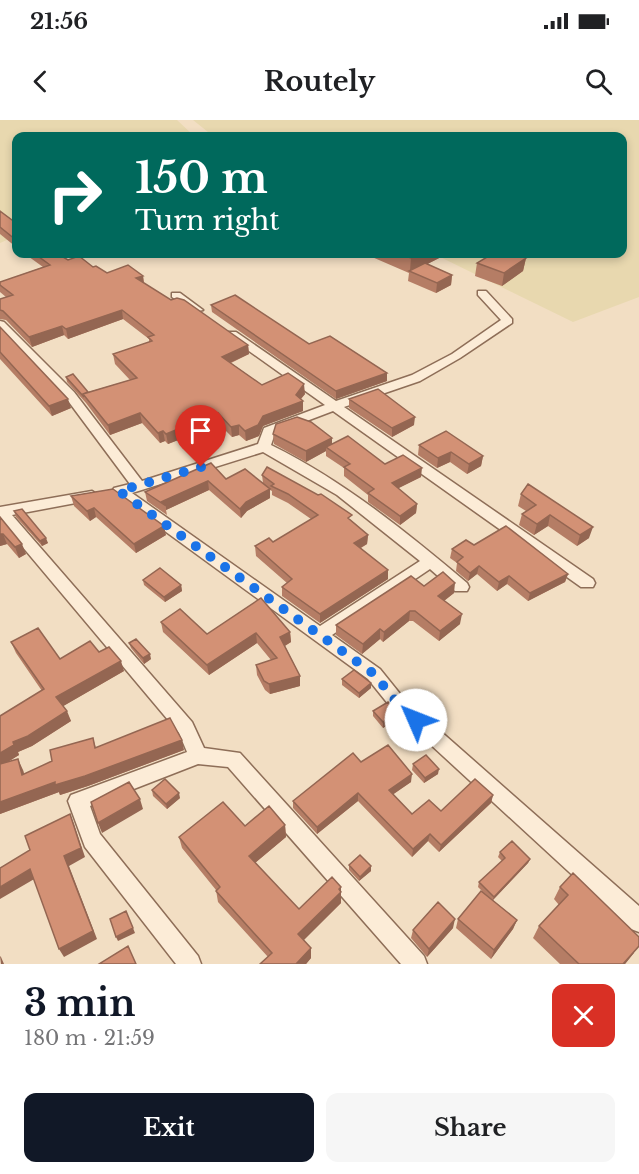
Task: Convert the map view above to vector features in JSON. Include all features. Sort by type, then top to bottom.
[{"type":"street","points":[[264,447],[269,431],[333,406],[416,378],[456,356],[508,321],[482,293]]},
{"type":"street","points":[[176,295],[587,584]]},
{"type":"street","points":[[0,324],[70,395],[139,487]]},
{"type":"street","points":[[0,512],[139,487],[264,447],[295,461],[409,542],[461,587]]},
{"type":"street","points":[[119,491],[374,674],[399,705],[639,921]]},
{"type":"street","points":[[0,512],[186,728],[198,756]]},
{"type":"street","points":[[320,635],[431,561]]},
{"type":"street","points":[[190,964],[92,840],[78,801],[198,756],[233,759],[416,964]]},
{"type":"shaded area","points":[[0,120],[177,120],[190,132],[12,132],[12,238],[0,243]]},
{"type":"shaded area","points":[[193,120],[639,120],[639,297],[573,322],[442,258],[627,258],[627,132],[208,132]]},
{"type":"building","points":[[0,211],[12,220],[12,237],[0,227]]},
{"type":"building","points":[[40,258],[68,260],[82,258],[93,267],[96,266],[107,273],[128,265],[143,276],[136,278],[171,300],[177,298],[184,300],[248,345],[222,357],[262,385],[288,373],[304,384],[296,395],[303,401],[263,416],[258,425],[245,431],[239,425],[231,427],[218,413],[166,434],[163,431],[158,433],[140,413],[108,425],[83,394],[137,378],[113,354],[152,341],[148,337],[154,335],[122,310],[66,329],[62,326],[29,337],[0,310],[0,299],[13,295],[0,285],[0,282],[50,265]]},
{"type":"building","points":[[485,258],[526,258],[504,273],[477,263]]},
{"type":"building","points":[[425,263],[452,275],[437,283],[409,271]]},
{"type":"building","points":[[235,295],[309,344],[330,336],[387,373],[336,391],[211,305]]},
{"type":"building","points":[[0,327],[68,399],[49,406],[0,352]]},
{"type":"building","points":[[73,374],[88,392],[83,394],[84,397],[66,377]]},
{"type":"building","points":[[378,389],[415,417],[392,428],[349,399]]},
{"type":"building","points":[[297,417],[311,422],[332,438],[306,451],[273,434],[276,424]]},
{"type":"building","points":[[446,431],[483,456],[469,464],[451,452],[438,458],[419,445]]},
{"type":"building","points":[[348,436],[385,464],[403,455],[422,468],[392,483],[417,504],[400,516],[368,493],[374,489],[344,467],[350,464],[326,447]]},
{"type":"building","points":[[211,463],[226,479],[245,469],[270,489],[246,502],[240,509],[208,481],[161,502],[166,506],[145,492]]},
{"type":"building","points":[[267,467],[318,495],[321,494],[352,515],[348,518],[368,535],[354,543],[388,570],[320,614],[282,587],[292,579],[255,546],[269,538],[273,542],[318,515],[288,494],[271,486],[274,484],[262,475]]},
{"type":"building","points":[[528,484],[593,527],[580,535],[550,515],[537,524],[522,514],[536,505],[521,494]]},
{"type":"building","points":[[113,489],[164,526],[134,544],[94,508],[87,511],[71,496]]},
{"type":"building","points":[[22,509],[46,538],[40,541],[14,511]]},
{"type":"building","points":[[0,517],[22,544],[15,547],[3,534],[0,534]]},
{"type":"building","points":[[506,526],[568,574],[530,593],[509,576],[499,582],[479,566],[470,573],[457,562],[463,557],[452,549],[466,540],[474,545]]},
{"type":"building","points":[[160,568],[181,585],[164,597],[143,580]]},
{"type":"building","points":[[443,572],[455,583],[438,596],[462,614],[440,631],[415,611],[410,611],[384,632],[380,629],[363,644],[336,625],[411,576],[424,586]]},
{"type":"building","points":[[261,598],[290,632],[280,637],[300,676],[269,684],[264,681],[256,665],[277,658],[256,633],[207,665],[161,622],[180,609],[207,634]]},
{"type":"building","points":[[38,628],[60,659],[90,641],[99,652],[109,647],[121,661],[56,697],[67,711],[28,736],[13,742],[14,745],[0,753],[0,716],[44,689],[11,642]]},
{"type":"building","points":[[136,639],[150,654],[143,658],[129,643]]},
{"type":"building","points":[[354,670],[371,683],[359,693],[342,679]]},
{"type":"building","points":[[388,702],[398,714],[383,722],[373,711]]},
{"type":"building","points":[[170,718],[182,740],[85,776],[55,785],[55,782],[0,802],[0,764],[18,759],[22,775],[52,761],[50,750],[93,738],[95,748]]},
{"type":"building","points":[[388,745],[412,774],[389,790],[412,814],[429,800],[441,811],[475,779],[493,795],[441,845],[430,834],[413,849],[358,793],[317,827],[293,801],[353,753],[361,762]]},
{"type":"building","points":[[426,755],[439,769],[425,778],[413,764]]},
{"type":"building","points":[[165,779],[179,793],[166,804],[152,790]]},
{"type":"building","points":[[129,782],[140,799],[98,823],[91,802]]},
{"type":"building","points":[[223,802],[245,826],[269,806],[285,825],[249,856],[299,909],[332,877],[341,887],[339,889],[341,892],[298,934],[311,948],[296,964],[260,964],[272,953],[216,891],[220,887],[179,837]]},
{"type":"building","points":[[70,814],[81,848],[64,856],[93,931],[59,949],[30,869],[0,887],[0,868],[30,850],[25,836]]},
{"type":"building","points":[[512,841],[530,859],[494,897],[479,882],[505,858],[500,852]]},
{"type":"building","points":[[360,855],[371,866],[360,877],[349,865]]},
{"type":"building","points":[[573,873],[639,937],[639,946],[623,964],[579,964],[539,926],[568,895],[560,887]]},
{"type":"building","points":[[481,891],[517,920],[494,950],[458,919]]},
{"type":"building","points":[[438,902],[455,919],[429,949],[413,930]]},
{"type":"building","points":[[126,911],[133,928],[116,937],[110,919]]},
{"type":"building","points":[[128,946],[136,964],[99,964]]},
{"type":"route","points":[[201,467],[119,491],[374,674],[399,705],[416,720]]}]
